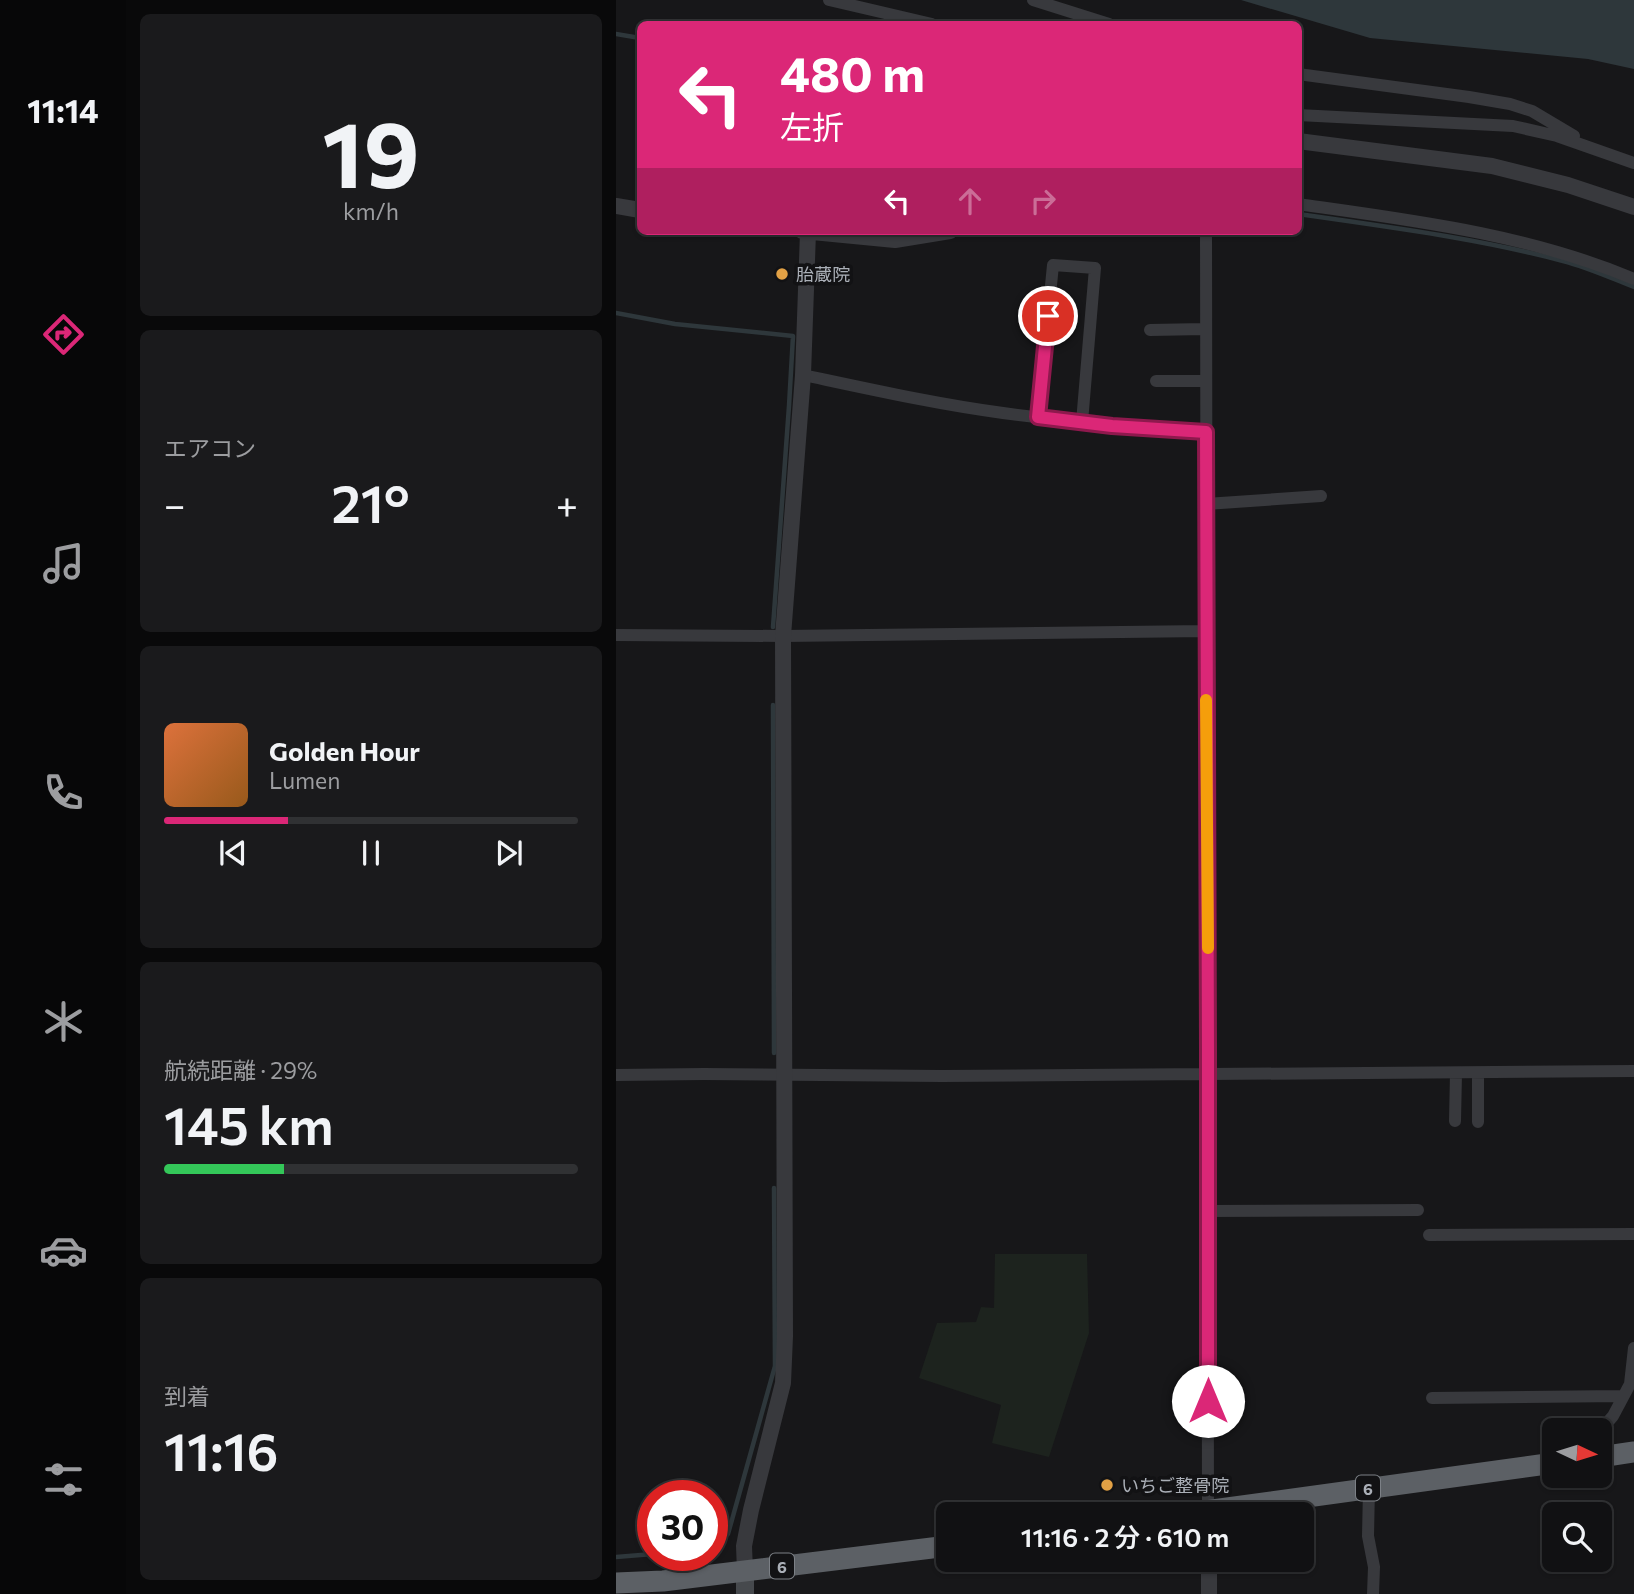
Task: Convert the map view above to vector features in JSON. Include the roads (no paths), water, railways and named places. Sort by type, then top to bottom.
[{"type":"highway","points":[[1612,1455],[1634,1452]]},
{"type":"highway","name":"6","points":[[1275,1502],[1542,1465]]},
{"type":"highway","name":"6","points":[[616,1583],[663,1581],[936,1548]]},
{"type":"main road","points":[[745,1570],[745,1594]]},
{"type":"street","points":[[829,0],[919,21]]},
{"type":"street","points":[[1033,0],[1062,4],[1102,21]]},
{"type":"street","points":[[1302,75],[1510,104],[1532,111],[1601,151]]},
{"type":"street","points":[[1302,115],[1513,126],[1557,136],[1634,163]]},
{"type":"street","points":[[1302,142],[1492,166],[1555,181],[1634,207]]},
{"type":"street","points":[[1302,205],[1459,229],[1538,246],[1634,279]]},
{"type":"street","points":[[616,206],[637,210]]},
{"type":"street","points":[[745,1570],[744,1546],[751,1510],[783,1383],[783,636],[803,376],[808,235]]},
{"type":"street","points":[[841,235],[895,240],[926,235]]},
{"type":"street","points":[[1206,235],[1208,1502]]},
{"type":"street","points":[[1038,417],[1053,265],[1095,268],[1082,422]]},
{"type":"street","points":[[1150,330],[1205,329]]},
{"type":"street","points":[[803,376],[1000,413],[1206,432]]},
{"type":"street","points":[[1156,381],[1206,381]]},
{"type":"street","points":[[1206,504],[1321,496]]},
{"type":"street","points":[[616,635],[783,636],[1206,631]]},
{"type":"street","points":[[616,1075],[1208,1075],[1634,1071]]},
{"type":"street","points":[[1455,1121],[1456,1073]]},
{"type":"street","points":[[1478,1073],[1478,1122]]},
{"type":"street","points":[[1207,1211],[1418,1210]]},
{"type":"street","points":[[1429,1235],[1634,1234]]},
{"type":"street","points":[[1611,1418],[1630,1384],[1634,1348]]},
{"type":"street","points":[[1432,1398],[1623,1396]]},
{"type":"street","points":[[1369,1488],[1368,1536],[1374,1567],[1373,1594]]},
{"type":"street","points":[[1209,1572],[1209,1594]]},
{"type":"waterway","points":[[616,34],[637,38]]},
{"type":"waterway","points":[[1302,215],[1432,234],[1531,253],[1572,263],[1634,287]]},
{"type":"waterway","points":[[616,313],[675,324],[793,336],[773,627]]},
{"type":"waterway","points":[[773,705],[774,1053]]},
{"type":"waterway","points":[[728,1534],[775,1366],[774,1188]]},
{"type":"waterway","points":[[616,1557],[637,1555]]},
{"type":"place","name":"胎蔵院","points":[[782,274]]},
{"type":"place","name":"いちご整骨院","points":[[1107,1485]]}]
